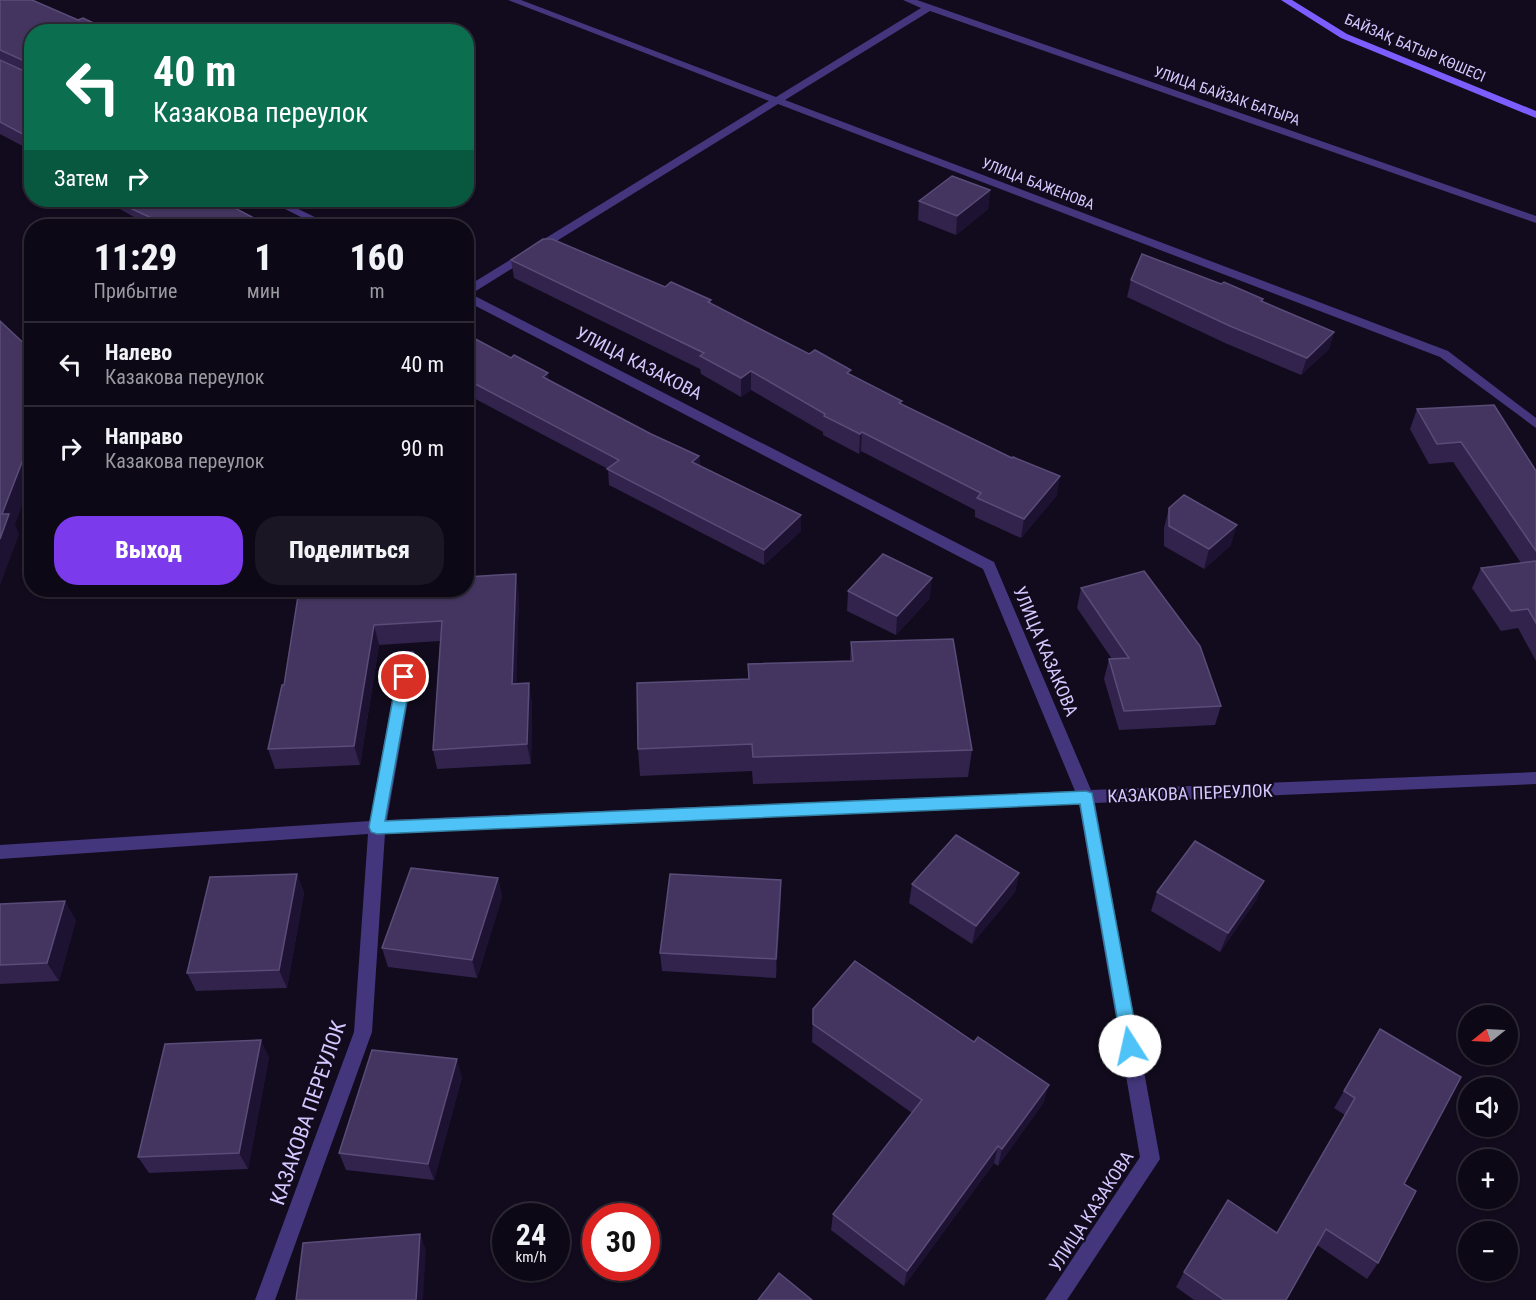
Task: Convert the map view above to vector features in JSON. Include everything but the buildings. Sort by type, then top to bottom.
[{"type":"main road","name":"БАЙЗАҚ БАТЫР КӨШЕСІ","points":[[1286,0],[1344,36],[1536,115]]},
{"type":"street","name":"УЛИЦА БАЖЕНОВА","points":[[513,0],[1444,354],[1536,424]]},
{"type":"street","name":"УЛИЦА БАЙЗАК БАТЫРА","points":[[908,0],[1536,220]]},
{"type":"street","points":[[474,289],[929,7]]},
{"type":"street","points":[[287,207],[312,219]]},
{"type":"street","name":"УЛИЦА КАЗАКОВА","points":[[474,298],[989,566],[1086,797],[1150,1159],[1055,1300]]},
{"type":"street","name":"КАЗАКОВА ПЕРЕУЛОК","points":[[265,1300],[363,1032],[377,827],[408,655]]},
{"type":"street","name":"КАЗАКОВА ПЕРЕУЛОК","points":[[0,852],[377,827],[1536,778]]},
{"type":"route","points":[[404,677],[377,827],[1086,797],[1130,1046]]}]
